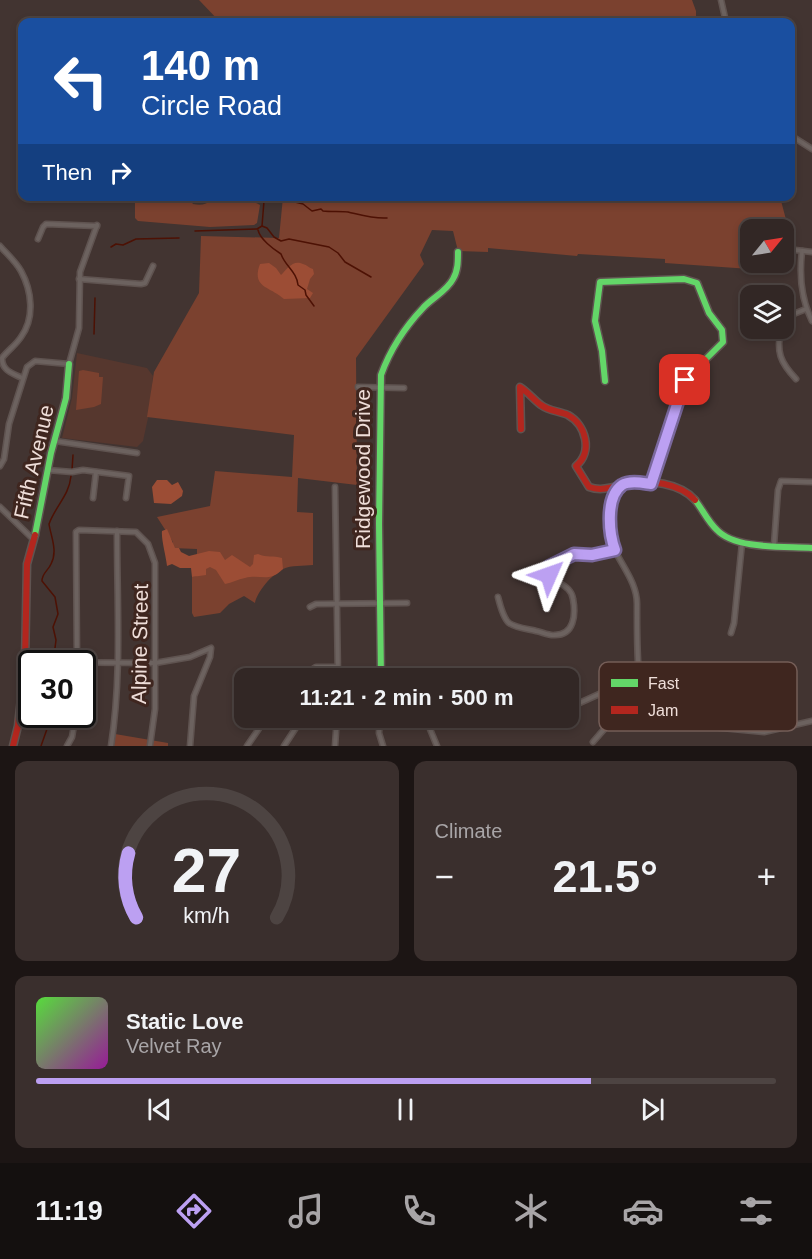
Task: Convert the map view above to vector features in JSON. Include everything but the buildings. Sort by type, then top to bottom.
[{"type":"street","points":[[722,0],[725,18]]},
{"type":"street","points":[[795,138],[812,149]]},
{"type":"street","name":"Fifth Avenue","points":[[25,650],[27,564],[47,470],[66,398],[69,364],[79,328],[79,279],[87,249],[97,225],[46,224],[38,239]]},
{"type":"street","points":[[0,246],[20,269],[28,286],[31,315],[27,327],[20,339],[2,358],[2,364],[6,370],[22,378]]},
{"type":"street","points":[[794,250],[812,252]]},
{"type":"street","points":[[802,251],[801,284],[806,309],[812,321]]},
{"type":"street","name":"Ridgewood Drive","points":[[381,668],[379,387],[385,362],[400,339],[423,308],[453,282],[458,267],[458,252]]},
{"type":"street","points":[[79,279],[141,284],[145,283],[153,266]]},
{"type":"street","points":[[605,381],[602,351],[595,321],[600,282],[684,279],[696,283],[709,313],[722,330],[723,342],[685,380],[651,484]]},
{"type":"street","points":[[794,314],[806,309]]},
{"type":"street","points":[[779,339],[778,349],[781,359],[796,379]]},
{"type":"street","points":[[0,466],[4,459],[9,424],[27,367],[35,361],[69,364]]},
{"type":"street","points":[[358,387],[404,388]]},
{"type":"street","points":[[520,429],[521,407],[518,392],[520,387],[545,408],[574,419],[583,433],[587,454],[582,463],[576,466],[589,487],[599,490],[627,483],[681,488],[688,492],[719,533],[742,543],[812,548]]},
{"type":"street","points":[[55,441],[137,453]]},
{"type":"street","points":[[47,470],[72,472],[84,470],[129,476],[126,498]]},
{"type":"street","points":[[93,498],[96,472]]},
{"type":"street","points":[[774,545],[778,490],[781,481],[812,482]]},
{"type":"street","points":[[621,486],[612,506],[609,528],[615,550],[637,594],[638,662]]},
{"type":"street","points":[[316,668],[338,667],[335,487]]},
{"type":"street","points":[[0,507],[33,538]]},
{"type":"street","points":[[77,650],[77,530],[117,531],[117,663],[111,746]]},
{"type":"street","name":"Alpine Street","points":[[117,531],[136,532],[148,544],[155,563],[155,709],[150,745]]},
{"type":"street","points":[[731,633],[742,543]]},
{"type":"street","points":[[498,597],[510,624],[554,636],[566,632],[572,625],[574,616],[573,597],[568,588],[549,575],[547,569],[574,554],[592,555],[615,550]]},
{"type":"street","points":[[310,607],[316,604],[407,603]]},
{"type":"street","points":[[96,663],[155,663],[190,657],[211,648],[212,651],[194,696],[190,746]]},
{"type":"street","points":[[579,703],[599,694]]},
{"type":"street","points":[[797,725],[812,721]]},
{"type":"street","name":"Fifth Avenue","points":[[13,746],[18,726]]},
{"type":"street","points":[[67,746],[74,728]]},
{"type":"street","points":[[247,746],[259,728]]},
{"type":"street","points":[[284,746],[296,728]]},
{"type":"street","points":[[334,746],[336,728]]},
{"type":"street","points":[[379,728],[383,746]]},
{"type":"street","points":[[430,728],[437,746]]},
{"type":"street","points":[[593,742],[603,731]]},
{"type":"shaded area","points":[[199,0],[692,0],[696,11],[696,18],[216,18]]},
{"type":"shaded area","points":[[135,201],[191,201],[198,205],[211,201],[251,201],[260,205],[257,223],[254,225],[210,227],[138,221],[135,218]]},
{"type":"shaded area","points":[[283,201],[781,201],[786,219],[740,219],[740,268],[665,263],[665,259],[578,254],[577,256],[488,248],[488,252],[458,251],[453,231],[432,230],[420,255],[424,264],[356,358],[357,485],[298,478],[297,512],[313,513],[313,565],[290,567],[279,571],[262,589],[255,603],[244,596],[229,604],[220,613],[194,617],[192,577],[197,576],[197,549],[172,548],[173,542],[157,517],[210,506],[215,471],[292,477],[294,435],[147,417],[154,372],[199,293],[201,236],[279,238]]},
{"type":"shaded area","points":[[269,263],[281,275],[290,265],[296,263],[313,269],[314,274],[307,289],[313,293],[310,298],[284,299],[263,286],[258,278],[260,264]]},
{"type":"shaded area","points":[[77,353],[147,368],[153,376],[151,394],[153,395],[143,441],[137,447],[62,438],[72,398]]},
{"type":"shaded area","points":[[79,371],[99,373],[99,377],[103,377],[101,404],[76,410]]},
{"type":"shaded area","points":[[157,480],[167,480],[172,485],[178,482],[183,491],[182,496],[171,504],[154,503],[152,487]]},
{"type":"shaded area","points":[[167,529],[175,548],[179,548],[181,552],[189,556],[209,551],[220,552],[225,560],[232,555],[250,567],[253,564],[254,555],[258,554],[282,558],[283,569],[273,576],[251,577],[225,584],[216,570],[210,567],[206,569],[206,575],[192,577],[191,568],[180,568],[172,564],[167,566],[162,531]]},
{"type":"shaded area","points":[[115,734],[168,743],[168,746],[114,746]]},
{"type":"waterway","points":[[195,231],[257,229],[262,226],[264,201]]},
{"type":"waterway","points":[[291,201],[303,204],[312,211],[321,209],[387,218]]},
{"type":"waterway","points":[[262,226],[281,241],[289,239],[329,247],[345,262],[371,277]]},
{"type":"waterway","points":[[258,230],[264,240],[281,254],[298,285],[305,290],[314,306]]},
{"type":"waterway","points":[[111,247],[136,239],[179,238]]},
{"type":"waterway","points":[[94,334],[95,298]]},
{"type":"waterway","points":[[72,470],[73,455]]},
{"type":"waterway","points":[[55,648],[53,627],[58,614],[55,597],[42,581],[54,554],[49,524],[68,489],[71,476]]},
{"type":"waterway","points":[[41,746],[47,728]]},
{"type":"traffic: fast","points":[[381,668],[379,524],[381,375],[393,348],[410,323],[455,276],[458,252]]},
{"type":"traffic: fast","points":[[605,381],[602,351],[595,321],[600,282],[684,279],[697,283],[709,313],[722,330],[723,342],[685,380],[651,484]]},
{"type":"traffic: fast","points":[[35,535],[51,453],[66,398],[69,364]]},
{"type":"traffic: fast","points":[[695,500],[714,527],[736,541],[762,546],[812,548]]},
{"type":"traffic: jam","points":[[521,429],[520,387],[547,409],[568,415],[579,425],[586,446],[576,466],[589,487],[603,489],[654,482],[672,486],[689,494],[695,500]]},
{"type":"traffic: jam","points":[[13,746],[18,726],[25,662],[27,564],[35,535]]},
{"type":"route","points":[[549,575],[548,567],[574,554],[592,555],[615,550],[609,528],[615,495],[621,486],[627,483],[651,484],[685,380]]}]
